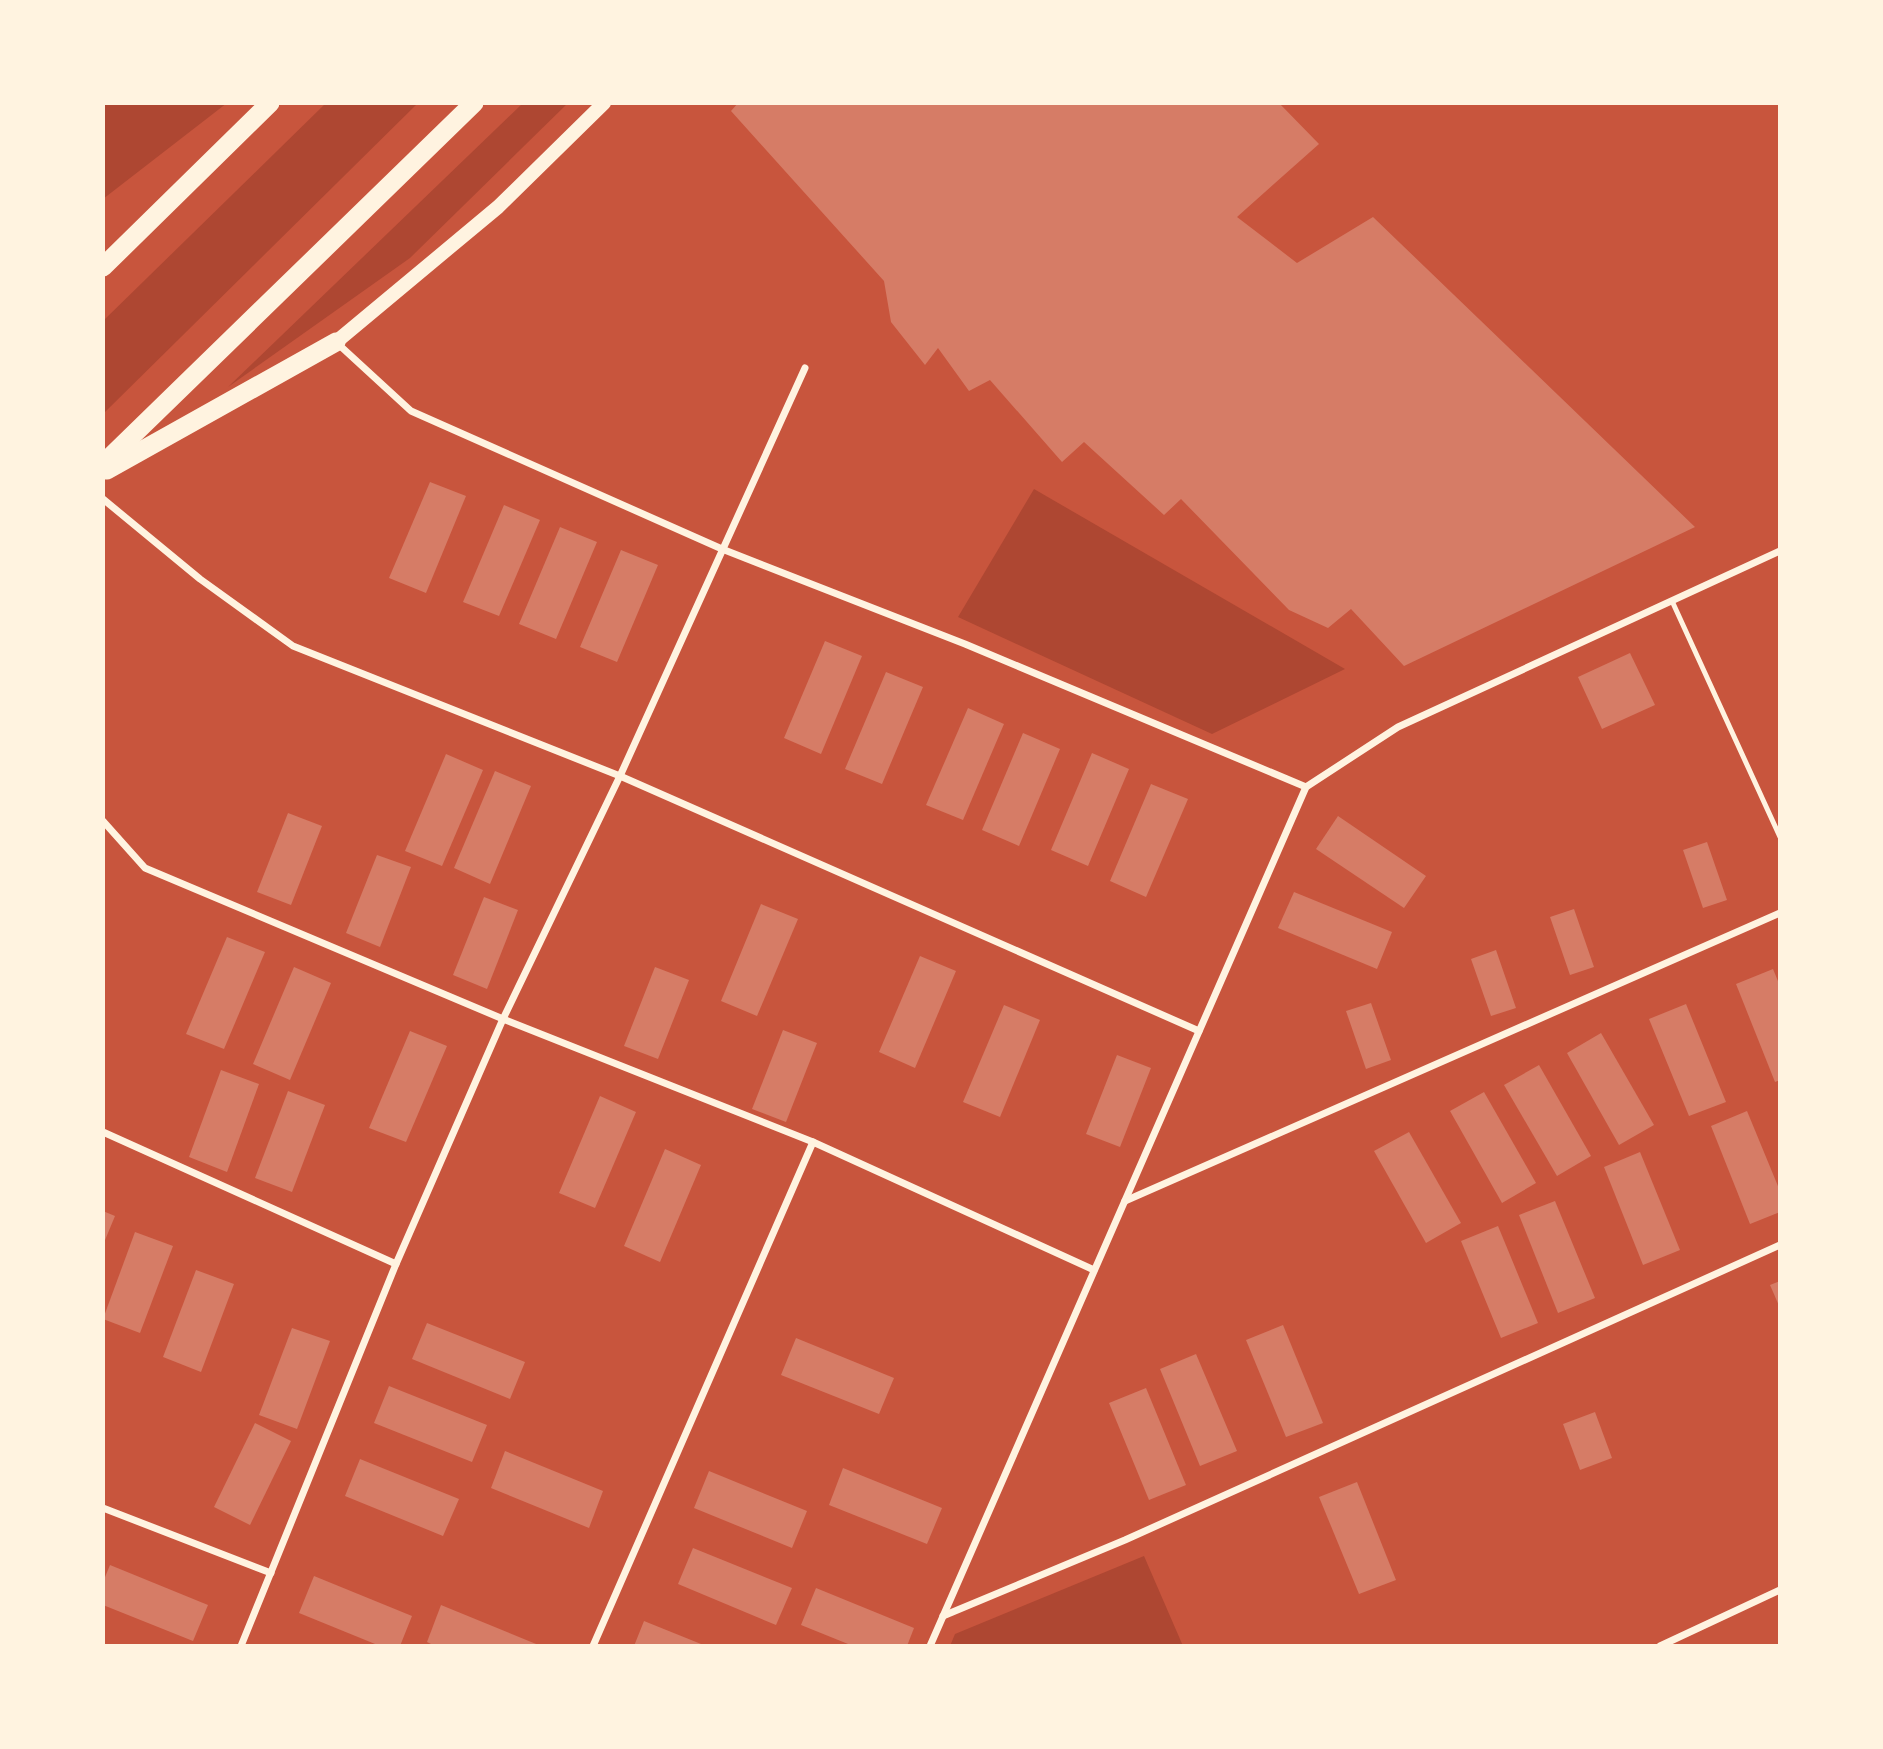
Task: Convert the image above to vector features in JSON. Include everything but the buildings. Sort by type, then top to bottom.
[{"type":"highway","points":[[103,267],[270,103]]},
{"type":"highway","points":[[103,464],[474,103]]},
{"type":"highway","points":[[103,259],[123,247]]},
{"type":"highway","points":[[103,472],[336,342]]},
{"type":"main road","points":[[336,342],[498,207],[604,103]]},
{"type":"street","points":[[336,342],[411,411],[722,549],[965,644],[1306,787]]},
{"type":"street","points":[[241,1646],[396,1264],[503,1020],[620,776],[805,368]]},
{"type":"street","points":[[103,499],[200,579],[293,646],[620,776],[1199,1031]]},
{"type":"street","points":[[930,1646],[1306,787],[1398,727],[1780,551]]},
{"type":"street","points":[[103,821],[145,868],[503,1020],[813,1142],[1094,1270]]},
{"type":"street","points":[[1124,1201],[1780,912]]},
{"type":"street","points":[[103,1132],[396,1264]]},
{"type":"street","points":[[593,1646],[813,1142]]},
{"type":"street","points":[[943,1616],[1125,1540],[1780,1245]]},
{"type":"street","points":[[103,1508],[271,1573]]},
{"type":"street","points":[[1660,1646],[1780,1590]]},
{"type":"lane","points":[[1672,601],[1780,837]]},
{"type":"shaded area","points":[[103,103],[227,103],[103,199]]},
{"type":"shaded area","points":[[326,103],[418,103],[103,414],[103,321]]},
{"type":"shaded area","points":[[523,103],[568,103],[410,258],[228,387]]},
{"type":"shaded area","points":[[1034,489],[1345,669],[1212,734],[958,617]]},
{"type":"shaded area","points":[[1144,1556],[1183,1646],[950,1646],[955,1634]]}]
